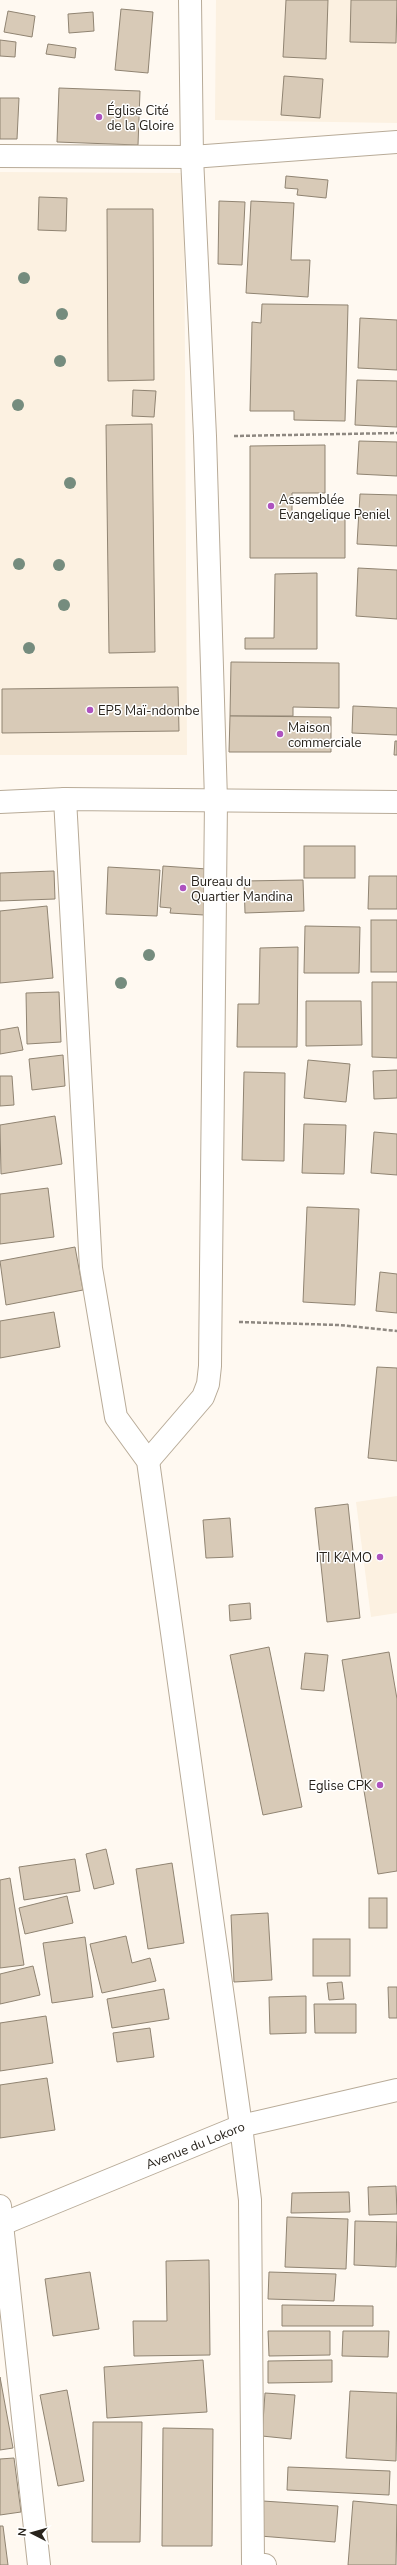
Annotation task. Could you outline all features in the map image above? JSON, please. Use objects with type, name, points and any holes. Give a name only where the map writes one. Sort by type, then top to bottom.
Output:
[{"type":"street","points":[[148,1461],[203,1397],[208,1384],[210,1366],[209,1322],[216,800],[205,436],[192,157],[190,0]]},
{"type":"street","points":[[0,156],[192,157],[397,142]]},
{"type":"street","points":[[65,799],[92,1268],[116,1417],[148,1461],[241,2126],[250,2200],[253,2563],[265,2565]]},
{"type":"street","points":[[0,802],[65,799],[397,802]]},
{"type":"street","name":"Avenue du Lokoro","points":[[1,2218],[241,2126],[397,2090]]},
{"type":"street","points":[[1,2218],[39,2565]]},
{"type":"path","points":[[205,436],[397,433]]},
{"type":"path","points":[[209,1322],[339,1325],[397,1331]]},
{"type":"shaded area","points":[[216,0],[397,0],[397,123],[215,120]]},
{"type":"shaded area","points":[[0,172],[184,173],[187,755],[0,755]]},
{"type":"shaded area","name":"ITI KAMO","points":[[397,1496],[397,1613],[371,1617],[356,1502]]},
{"type":"building","points":[[286,0],[328,0],[326,59],[283,57]]},
{"type":"building","points":[[351,0],[397,0],[396,43],[350,42]]},
{"type":"building","points":[[121,9],[153,12],[148,73],[115,70]]},
{"type":"building","points":[[8,11],[35,16],[32,37],[4,32]]},
{"type":"building","points":[[93,12],[94,31],[69,33],[68,14]]},
{"type":"building","points":[[0,40],[16,42],[15,57],[0,56]]},
{"type":"building","points":[[48,44],[76,48],[75,58],[46,54]]},
{"type":"building","points":[[284,76],[323,79],[320,118],[281,115]]},
{"type":"building","name":"Église Cité de la Gloire","points":[[59,88],[140,91],[138,145],[57,142]]},
{"type":"building","points":[[0,98],[19,98],[17,139],[0,139]]},
{"type":"building","points":[[286,176],[328,180],[326,198],[297,195],[298,189],[285,188]]},
{"type":"building","points":[[39,197],[67,198],[66,231],[38,230]]},
{"type":"building","points":[[219,201],[245,202],[242,265],[218,264]]},
{"type":"building","points":[[251,201],[294,203],[291,260],[310,260],[308,297],[246,293]]},
{"type":"building","points":[[107,209],[153,209],[154,380],[108,381]]},
{"type":"building","points":[[262,304],[348,305],[345,421],[294,420],[294,411],[250,411],[252,322],[261,323]]},
{"type":"building","points":[[360,318],[397,320],[397,370],[358,368]]},
{"type":"building","points":[[357,380],[397,381],[397,427],[355,425]]},
{"type":"building","points":[[133,390],[156,391],[154,417],[132,416]]},
{"type":"building","points":[[152,424],[155,652],[109,653],[106,425]]},
{"type":"building","points":[[359,441],[397,442],[397,476],[357,474]]},
{"type":"building","name":"Assemblée Evangelique Peniel","points":[[325,445],[325,493],[292,493],[292,519],[345,519],[345,558],[250,558],[250,446]]},
{"type":"building","points":[[360,494],[397,495],[397,546],[357,544]]},
{"type":"building","points":[[358,568],[397,570],[397,619],[356,616]]},
{"type":"building","points":[[317,573],[317,649],[245,649],[245,638],[274,638],[275,574]]},
{"type":"building","points":[[231,662],[339,663],[339,708],[293,707],[293,716],[230,716]]},
{"type":"building","name":"EP5 Maï-ndombe","points":[[178,687],[179,731],[2,733],[2,689]]},
{"type":"building","points":[[353,706],[397,708],[397,735],[352,733]]},
{"type":"building","name":"Maison commerciale","points":[[230,716],[331,717],[331,752],[229,752]]},
{"type":"building","points":[[395,741],[397,741],[397,755],[394,755]]},
{"type":"building","points":[[304,846],[355,846],[355,878],[304,878]]},
{"type":"building","name":"Bureau du Quartier Mandina","points":[[163,866],[207,869],[204,915],[170,913],[171,908],[160,907]]},
{"type":"building","points":[[108,867],[160,870],[157,916],[106,914]]},
{"type":"building","points":[[54,871],[55,899],[0,901],[0,873]]},
{"type":"building","points":[[369,876],[397,876],[397,909],[368,909]]},
{"type":"building","points":[[303,880],[304,911],[245,913],[244,881]]},
{"type":"building","points":[[47,906],[53,978],[0,983],[0,911]]},
{"type":"building","points":[[371,920],[397,920],[397,972],[371,972]]},
{"type":"building","points":[[305,926],[360,927],[359,973],[304,973]]},
{"type":"building","points":[[298,947],[297,1047],[237,1047],[238,1004],[259,1004],[260,948]]},
{"type":"building","points":[[372,982],[397,982],[397,1058],[372,1057]]},
{"type":"building","points":[[59,992],[61,1042],[27,1044],[26,993]]},
{"type":"building","points":[[306,1001],[361,1001],[362,1045],[306,1046]]},
{"type":"building","points":[[18,1027],[23,1050],[0,1054],[0,1030]]},
{"type":"building","points":[[63,1055],[65,1086],[32,1090],[29,1059]]},
{"type":"building","points":[[308,1060],[350,1064],[346,1102],[304,1098]]},
{"type":"building","points":[[397,1070],[397,1098],[374,1099],[373,1071]]},
{"type":"building","points":[[244,1072],[285,1073],[284,1161],[242,1160]]},
{"type":"building","points":[[0,1076],[12,1076],[14,1105],[0,1106]]},
{"type":"building","points":[[55,1116],[62,1164],[1,1174],[0,1125]]},
{"type":"building","points":[[304,1124],[346,1125],[344,1174],[302,1173]]},
{"type":"building","points":[[374,1132],[397,1134],[397,1175],[371,1173]]},
{"type":"building","points":[[48,1188],[54,1237],[0,1244],[0,1194]]},
{"type":"building","points":[[307,1207],[359,1209],[355,1305],[303,1302]]},
{"type":"building","points":[[75,1247],[83,1290],[6,1305],[0,1261]]},
{"type":"building","points":[[380,1272],[397,1274],[397,1313],[376,1311]]},
{"type":"building","points":[[54,1312],[60,1347],[0,1358],[0,1321]]},
{"type":"building","points":[[377,1367],[397,1368],[397,1461],[368,1458]]},
{"type":"building","points":[[348,1504],[360,1618],[327,1622],[315,1508]]},
{"type":"building","points":[[230,1518],[233,1557],[206,1558],[203,1520]]},
{"type":"building","points":[[250,1603],[251,1619],[230,1621],[229,1605]]},
{"type":"building","points":[[269,1647],[302,1807],[263,1815],[230,1655]]},
{"type":"building","name":"Eglise CPK","points":[[389,1652],[397,1699],[397,1871],[378,1874],[342,1660]]},
{"type":"building","points":[[305,1653],[328,1655],[324,1691],[301,1689]]},
{"type":"building","points":[[106,1849],[114,1884],[94,1889],[86,1854]]},
{"type":"building","points":[[75,1859],[80,1891],[24,1900],[19,1867]]},
{"type":"building","points":[[172,1863],[184,1943],[148,1949],[136,1869]]},
{"type":"building","points":[[10,1878],[24,1965],[0,1968],[0,1880]]},
{"type":"building","points":[[67,1896],[73,1923],[25,1934],[19,1908]]},
{"type":"building","points":[[369,1898],[387,1898],[387,1928],[369,1928]]},
{"type":"building","points":[[268,1913],[272,1980],[234,1982],[231,1915]]},
{"type":"building","points":[[126,1936],[132,1963],[150,1958],[156,1981],[102,1993],[90,1944]]},
{"type":"building","points":[[85,1937],[93,1997],[52,2003],[43,1943]]},
{"type":"building","points":[[313,1939],[350,1939],[350,1976],[313,1976]]},
{"type":"building","points":[[33,1966],[40,1995],[0,2004],[0,1974]]},
{"type":"building","points":[[342,1982],[344,1999],[329,2000],[327,1983]]},
{"type":"building","points":[[388,1987],[397,1987],[397,2018],[389,2018]]},
{"type":"building","points":[[164,1989],[169,2019],[112,2028],[107,1999]]},
{"type":"building","points":[[306,1996],[306,2033],[270,2034],[269,1997]]},
{"type":"building","points":[[314,2004],[356,2004],[356,2033],[315,2033]]},
{"type":"building","points":[[46,2016],[53,2063],[0,2071],[0,2023]]},
{"type":"building","points":[[150,2028],[154,2057],[117,2062],[113,2033]]},
{"type":"building","points":[[47,2078],[55,2130],[0,2138],[0,2085]]},
{"type":"building","points":[[396,2186],[397,2214],[369,2215],[368,2187]]},
{"type":"building","points":[[349,2192],[350,2212],[291,2213],[292,2193]]},
{"type":"building","points":[[287,2217],[348,2219],[346,2269],[285,2267]]},
{"type":"building","points":[[355,2221],[397,2222],[396,2267],[354,2265]]},
{"type":"building","points":[[209,2260],[210,2355],[134,2356],[133,2321],[167,2321],[166,2261]]},
{"type":"building","points":[[90,2272],[99,2329],[53,2336],[45,2279]]},
{"type":"building","points":[[269,2272],[336,2274],[334,2301],[268,2299]]},
{"type":"building","points":[[282,2305],[373,2306],[373,2326],[282,2326]]},
{"type":"building","points":[[268,2331],[330,2331],[330,2355],[269,2356]]},
{"type":"building","points":[[343,2331],[389,2331],[388,2357],[342,2356]]},
{"type":"building","points":[[203,2360],[207,2412],[107,2418],[104,2367]]},
{"type":"building","points":[[332,2360],[332,2382],[268,2383],[268,2361]]},
{"type":"building","points":[[0,2377],[13,2448],[0,2450]]},
{"type":"building","points":[[67,2390],[84,2481],[58,2486],[40,2395]]},
{"type":"building","points":[[350,2391],[397,2393],[396,2461],[346,2458]]},
{"type":"building","points":[[265,2393],[295,2395],[291,2439],[262,2436]]},
{"type":"building","points":[[93,2422],[142,2422],[140,2542],[92,2542]]},
{"type":"building","points":[[163,2428],[213,2429],[212,2546],[162,2546]]},
{"type":"building","points":[[14,2458],[21,2512],[0,2515],[0,2459]]},
{"type":"building","points":[[288,2467],[390,2471],[389,2495],[287,2490]]},
{"type":"building","points":[[263,2501],[338,2506],[335,2542],[260,2536]]},
{"type":"building","points":[[353,2501],[397,2505],[396,2565],[348,2565]]},
{"type":"building","points":[[0,2526],[3,2526],[8,2565],[0,2565]]},
{"type":"place","name":"Église Cité de la Gloire","points":[[99,117]]},
{"type":"place","name":"Assemblée Evangelique Peniel","points":[[271,506]]},
{"type":"place","name":"EP5 Maï-ndombe","points":[[90,710]]},
{"type":"place","name":"Maison commerciale","points":[[280,734]]},
{"type":"place","name":"Bureau du Quartier Mandina","points":[[183,888]]},
{"type":"place","name":"ITI KAMO","points":[[380,1557]]},
{"type":"place","name":"Eglise CPK","points":[[380,1785]]}]
